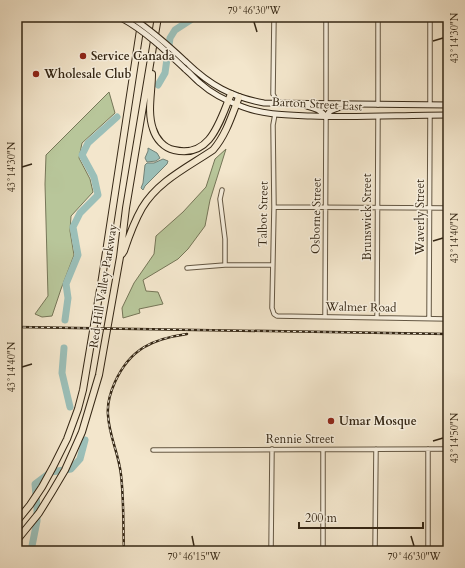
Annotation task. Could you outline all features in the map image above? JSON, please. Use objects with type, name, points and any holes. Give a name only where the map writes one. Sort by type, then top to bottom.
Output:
[{"type":"highway","name":"Red Hill Valley Parkway","points":[[17,540],[42,508],[65,470],[82,432],[99,375],[120,257],[126,208],[158,17]]},
{"type":"highway","name":"Red Hill Valley Parkway","points":[[17,521],[42,487],[53,467],[67,439],[83,390],[102,278],[141,18]]},
{"type":"highway","points":[[151,63],[152,75],[150,106],[153,130],[157,138],[170,149],[185,152],[192,151],[205,144],[214,134],[231,94]]},
{"type":"highway","points":[[120,257],[124,251],[142,207],[156,190],[165,182],[213,150],[222,136],[239,97]]},
{"type":"main road","name":"Barton Street East","points":[[131,17],[158,36],[199,74],[214,85],[231,94],[250,101],[281,104],[448,105]]},
{"type":"main road","name":"Barton Street East","points":[[120,18],[149,36],[202,84],[236,104],[258,111],[275,114],[326,117],[448,115]]},
{"type":"main road","points":[[298,103],[318,109],[323,112],[326,117],[330,111],[335,108],[348,105]]},
{"type":"street","points":[[274,17],[273,94],[281,104]]},
{"type":"street","points":[[326,17],[326,104]]},
{"type":"street","points":[[378,17],[378,104]]},
{"type":"street","points":[[430,17],[430,105]]},
{"type":"street","name":"Talbot Street","points":[[274,314],[272,308],[272,265],[274,207],[273,125],[275,114]]},
{"type":"street","name":"Waverly Street","points":[[429,318],[430,115]]},
{"type":"street","name":"Osborne Street","points":[[325,316],[326,117]]},
{"type":"street","name":"Brunswick Street","points":[[377,317],[378,117]]},
{"type":"street","points":[[222,190],[220,199],[225,239],[224,265]]},
{"type":"street","points":[[274,207],[448,208]]},
{"type":"street","points":[[187,268],[224,265],[272,265]]},
{"type":"street","name":"Walmer Road","points":[[274,314],[277,316],[448,318]]},
{"type":"street","points":[[271,551],[272,449]]},
{"type":"street","points":[[375,551],[376,449]]},
{"type":"street","points":[[428,449],[428,551]]},
{"type":"street","name":"Rennie Street","points":[[153,450],[448,449]]},
{"type":"street","points":[[323,450],[323,551]]},
{"type":"green space","points":[[109,92],[115,113],[82,143],[79,158],[90,179],[93,192],[71,216],[70,231],[74,255],[52,316],[42,317],[35,314],[48,296],[45,184],[46,155]]},
{"type":"green space","points":[[226,149],[210,200],[205,226],[188,249],[178,259],[143,280],[146,291],[158,292],[163,304],[139,309],[140,313],[123,318],[122,308],[134,283],[154,254],[156,236],[183,212],[206,187],[215,159]]},
{"type":"water","points":[[148,148],[157,153],[160,158],[156,161],[147,162],[145,158]]},
{"type":"water","points":[[163,159],[168,161],[167,164],[145,186],[143,190],[141,188],[145,165],[147,163],[154,163]]},
{"type":"waterway","points":[[158,85],[165,73],[170,38],[175,30],[195,17]]},
{"type":"waterway","points":[[65,320],[68,298],[66,284],[78,255],[73,227],[80,213],[98,195],[94,177],[82,155],[88,143],[117,117]]},
{"type":"waterway","points":[[64,348],[62,373],[70,407]]},
{"type":"waterway","points":[[31,551],[37,521],[35,484],[51,472],[71,469],[80,459],[85,440]]},
{"type":"railway","points":[[17,327],[448,334]]},
{"type":"railway","points":[[124,551],[121,475],[110,430],[108,415],[110,394],[121,371],[135,354],[163,339],[187,334]]},
{"type":"place","name":"Service Canada","points":[[83,56]]},
{"type":"place","name":"Wholesale Club","points":[[36,74]]},
{"type":"place","name":"Umar Mosque","points":[[331,421]]}]
